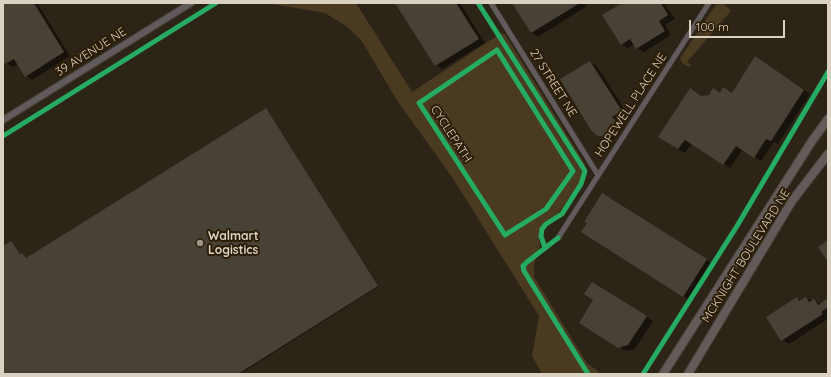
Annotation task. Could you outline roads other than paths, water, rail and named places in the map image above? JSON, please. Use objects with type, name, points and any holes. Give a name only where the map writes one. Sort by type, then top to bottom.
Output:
[{"type":"main road","name":"MCKNIGHT BOULEVARD NE","points":[[663,374],[828,119]]},
{"type":"main road","name":"MCKNIGHT BOULEVARD NE","points":[[688,374],[792,201],[828,154]]},
{"type":"street","name":"39 AVENUE NE","points":[[3,120],[191,3]]},
{"type":"street","name":"27 STREET NE","points":[[492,3],[598,175]]},
{"type":"street","name":"HOPEWELL PLACE NE","points":[[558,238],[709,3]]},
{"type":"place","name":"Walmart Logistics","points":[[200,243]]}]
